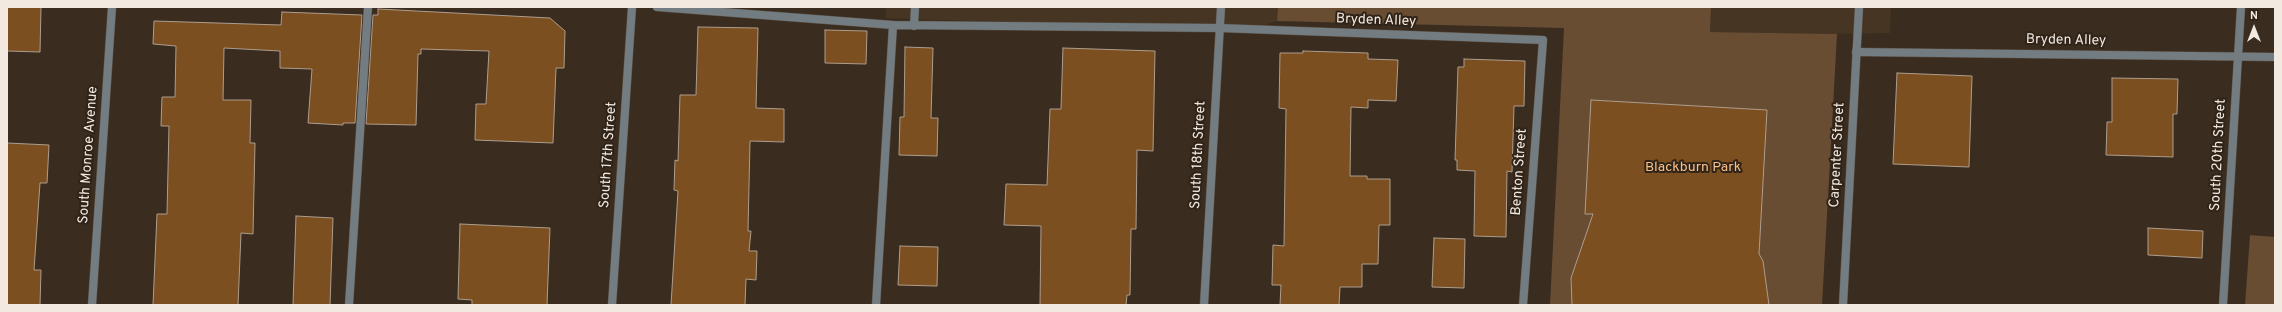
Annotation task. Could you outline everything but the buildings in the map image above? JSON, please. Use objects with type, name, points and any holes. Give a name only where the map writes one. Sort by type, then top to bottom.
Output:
[{"type":"street","name":"South Monroe Avenue","points":[[92,305],[112,7]]},
{"type":"street","points":[[349,305],[368,7]]},
{"type":"street","name":"South 17th Street","points":[[612,305],[632,7]]},
{"type":"street","name":"Bryden Alley","points":[[658,7],[914,26],[1220,28],[1543,40]]},
{"type":"street","points":[[914,26],[916,7]]},
{"type":"street","name":"South 18th Street","points":[[1204,305],[1221,7]]},
{"type":"street","name":"Carpenter Street","points":[[1843,305],[1859,7]]},
{"type":"street","name":"South 20th Street","points":[[2223,305],[2242,7]]},
{"type":"street","points":[[876,305],[893,25]]},
{"type":"street","name":"Benton Street","points":[[1523,305],[1543,40]]},
{"type":"street","name":"Bryden Alley","points":[[1856,52],[2275,57]]},
{"type":"shaded area","points":[[886,7],[1278,7],[1277,21],[1246,31],[886,18]]},
{"type":"shaded area","points":[[1711,7],[1891,7],[1890,33],[1837,34],[1710,32]]},
{"type":"green space","name":"Blackburn Park","points":[[1278,7],[1711,7],[1710,32],[1837,34],[1822,305],[1550,305],[1564,28],[1277,21]]},
{"type":"green space","points":[[2250,235],[2275,237],[2275,305],[2245,305]]}]
